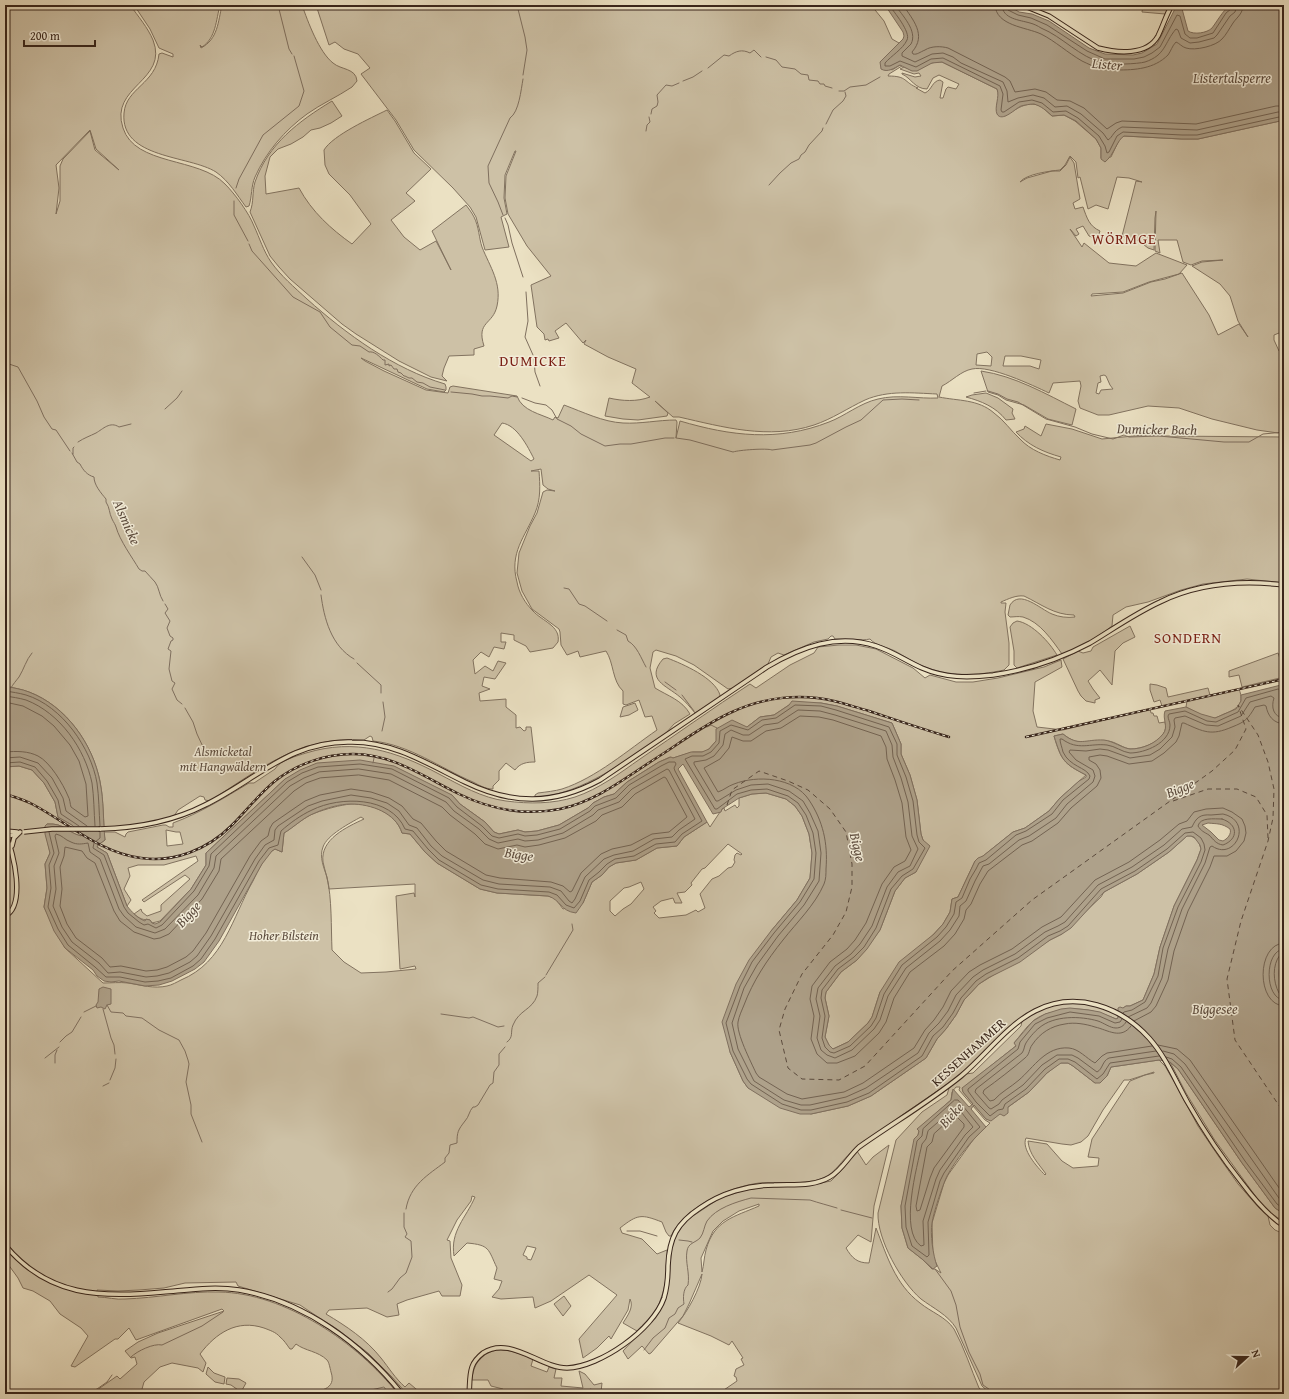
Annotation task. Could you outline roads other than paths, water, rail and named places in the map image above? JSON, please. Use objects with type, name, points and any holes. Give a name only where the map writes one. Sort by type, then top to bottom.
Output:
[{"type":"main road","points":[[1022,5],[1049,16],[1098,48],[1134,51],[1146,48],[1153,44],[1172,5]]},
{"type":"main road","points":[[5,916],[9,914],[13,908],[16,890],[16,875],[12,851],[6,837],[22,832],[52,829],[115,829],[146,825],[186,814],[216,800],[257,773],[287,756],[310,747],[343,742],[377,744],[399,750],[464,782],[494,794],[524,800],[550,798],[571,793],[600,780],[785,657],[809,646],[824,642],[849,641],[868,643],[936,673],[962,677],[982,676],[1011,672],[1034,666],[1060,656],[1085,645],[1156,604],[1186,592],[1227,584],[1258,583],[1284,585]]},
{"type":"main road","points":[[5,830],[22,832]]},
{"type":"main road","points":[[12,851],[13,840],[22,832]]},
{"type":"main road","points":[[5,844],[12,851]]},
{"type":"main road","name":"KESSENHAMMER","points":[[469,1394],[470,1374],[473,1364],[482,1354],[493,1349],[504,1348],[550,1365],[567,1368],[575,1367],[606,1356],[624,1346],[650,1320],[662,1303],[667,1284],[668,1256],[672,1240],[680,1224],[694,1212],[708,1202],[745,1188],[768,1185],[810,1184],[830,1177],[839,1170],[859,1146],[950,1085],[1012,1026],[1035,1011],[1061,1002],[1078,1002],[1102,1006],[1117,1012],[1137,1026],[1150,1039],[1174,1076],[1204,1130],[1232,1171],[1262,1208],[1284,1226]]},
{"type":"main road","points":[[5,1245],[19,1260],[44,1278],[74,1290],[89,1294],[129,1295],[195,1289],[223,1289],[252,1293],[282,1302],[316,1319],[347,1340],[368,1357],[402,1394]]},
{"type":"water","name":"Listertalsperre","points":[[885,5],[1008,5],[1019,12],[1032,14],[1049,21],[1089,48],[1105,54],[1133,55],[1142,53],[1157,44],[1177,5],[1181,5],[1188,31],[1200,33],[1212,28],[1222,13],[1230,5],[1284,5],[1284,121],[1198,139],[1124,136],[1119,141],[1111,156],[1105,162],[1101,159],[1101,148],[1096,139],[1076,121],[1064,115],[1052,116],[1044,109],[1034,104],[1021,106],[1005,116],[999,116],[996,111],[998,95],[997,89],[942,62],[932,63],[917,71],[912,71],[900,65],[889,70],[881,69],[880,62],[903,39],[904,36],[903,32]]},
{"type":"water","name":"Biggesee","points":[[1281,685],[1284,692],[1281,705],[1284,713],[1284,955],[1280,965],[1279,975],[1280,985],[1284,995],[1284,1214],[1275,1208],[1242,1163],[1178,1069],[1170,1062],[1159,1060],[1111,1067],[1107,1076],[1100,1083],[1095,1083],[1068,1063],[1061,1063],[1047,1073],[1029,1092],[1008,1107],[1008,1113],[1004,1116],[1000,1114],[991,1121],[986,1119],[974,1105],[971,1109],[986,1127],[960,1156],[943,1185],[932,1223],[932,1244],[937,1266],[933,1269],[908,1248],[902,1228],[901,1206],[914,1139],[918,1135],[919,1131],[917,1129],[951,1100],[953,1089],[969,1107],[973,1104],[963,1092],[962,1088],[1016,1046],[1014,1043],[1033,1021],[1045,1014],[1070,1008],[1100,1012],[1116,1019],[1118,1018],[1118,1008],[1130,1006],[1143,1000],[1154,974],[1160,947],[1174,906],[1201,849],[1194,837],[1187,836],[1169,852],[1137,874],[1104,892],[1071,928],[1050,940],[1020,962],[979,984],[964,1000],[956,1015],[937,1039],[926,1058],[871,1096],[848,1106],[811,1114],[800,1114],[780,1108],[748,1088],[743,1081],[730,1052],[722,1022],[736,984],[749,960],[797,900],[810,878],[812,853],[809,834],[802,816],[795,806],[786,799],[766,793],[752,794],[739,798],[722,809],[721,812],[713,814],[683,764],[678,769],[707,822],[684,837],[677,846],[657,848],[636,860],[616,863],[609,867],[602,875],[592,882],[583,903],[576,913],[567,910],[556,900],[548,896],[497,893],[480,889],[437,863],[425,852],[410,834],[402,833],[394,820],[382,811],[359,804],[347,804],[328,808],[307,817],[284,833],[282,852],[275,849],[262,864],[219,941],[204,962],[195,969],[172,981],[159,985],[145,986],[119,981],[104,981],[97,976],[93,970],[65,948],[54,931],[44,907],[47,888],[45,864],[50,853],[45,834],[45,826],[47,824],[58,825],[81,836],[81,834],[72,825],[58,817],[55,802],[44,783],[32,770],[19,766],[5,767],[5,686],[20,689],[42,698],[55,707],[76,728],[91,754],[100,782],[105,840],[97,847],[107,853],[127,906],[140,918],[145,921],[146,919],[150,920],[155,924],[160,922],[191,889],[206,865],[206,853],[285,779],[300,770],[317,763],[360,760],[394,766],[452,795],[460,804],[485,822],[494,832],[499,834],[518,830],[525,832],[537,831],[559,825],[588,808],[593,803],[614,794],[627,782],[659,762],[671,757],[673,758],[691,752],[702,752],[709,749],[716,741],[716,729],[732,720],[747,727],[760,717],[774,715],[789,705],[792,701],[821,703],[837,706],[892,723],[901,744],[901,754],[910,775],[917,800],[921,834],[923,840],[930,846],[916,872],[905,878],[895,891],[880,930],[867,949],[857,960],[841,972],[826,992],[825,998],[829,1016],[825,1037],[833,1049],[848,1042],[868,1023],[872,1017],[880,992],[899,962],[934,934],[943,924],[950,912],[952,899],[958,897],[975,861],[1013,832],[1025,828],[1049,811],[1060,798],[1079,781],[1086,777],[1086,775],[1072,767],[1064,760],[1054,736],[1063,734],[1073,740],[1082,742],[1104,740],[1130,749],[1139,748],[1152,743],[1163,734],[1165,731],[1165,711],[1186,707],[1201,714],[1215,718],[1236,709],[1241,701],[1241,695]],"holes":[[[1208,823],[1227,827],[1230,829],[1229,836],[1223,841],[1219,840],[1202,825]]]},
{"type":"water","points":[[103,987],[111,989],[111,1004],[107,1005],[105,1009],[101,1007],[97,1008],[96,1005],[98,1002],[99,989]]},
{"type":"waterway","name":"Dumicker Bach","points":[[278,5],[289,49],[292,54]]},
{"type":"waterway","points":[[517,5],[527,50],[523,75]]},
{"type":"waterway","points":[[708,68],[724,55],[729,56],[739,51],[750,53],[754,50],[761,57]]},
{"type":"waterway","name":"Dumicker Bach","points":[[236,188],[239,179],[263,135],[299,106],[304,91],[294,56]]},
{"type":"waterway","points":[[766,57],[776,60],[782,67],[795,69],[801,74],[808,75],[809,80],[818,81],[820,84],[824,84],[825,86],[832,88]]},
{"type":"waterway","points":[[683,81],[702,71]]},
{"type":"waterway","points":[[839,91],[844,91],[850,87],[866,85],[880,77]]},
{"type":"waterway","points":[[503,215],[489,183],[488,166],[510,118],[516,111],[523,79]]},
{"type":"waterway","points":[[651,114],[652,109],[657,106],[657,95],[666,85],[672,86],[679,83]]},
{"type":"waterway","points":[[826,124],[833,110],[843,101],[846,96],[845,92]]},
{"type":"waterway","points":[[646,131],[647,125],[650,122],[649,117]]},
{"type":"waterway","points":[[769,185],[791,163],[799,159],[823,128]]},
{"type":"waterway","name":"Dumicker Bach","points":[[234,201],[234,215],[248,241]]},
{"type":"waterway","points":[[505,218],[523,277]]},
{"type":"waterway","name":"Dumicker Bach","points":[[249,244],[252,251],[293,297],[320,312],[330,327],[352,345],[360,346],[369,352],[375,353],[385,360],[385,365],[391,365],[404,376],[412,378],[417,382],[423,383],[430,387],[445,390]]},
{"type":"waterway","points":[[526,292],[528,321],[525,337],[533,355]]},
{"type":"waterway","name":"Alsmicke","points":[[5,350],[6,358],[9,364],[18,367],[44,417],[52,429],[56,430],[70,451]]},
{"type":"waterway","points":[[534,359],[535,372],[540,386]]},
{"type":"waterway","points":[[165,409],[182,391]]},
{"type":"waterway","name":"Dumicker Bach","points":[[974,393],[986,391]]},
{"type":"waterway","name":"Dumicker Bach","points":[[988,391],[1018,402],[1046,419],[1075,427],[1092,434],[1113,439],[1124,435],[1129,437],[1159,436],[1224,442],[1249,442],[1263,434],[1284,432]]},
{"type":"waterway","name":"Dumicker Bach","points":[[451,392],[508,398],[512,396],[517,397]]},
{"type":"waterway","name":"Dumicker Bach","points":[[522,398],[546,405],[552,410],[557,419],[571,426],[581,434],[605,446],[674,438]]},
{"type":"waterway","name":"Dumicker Bach","points":[[676,438],[690,440],[733,452],[765,449],[772,450],[810,445],[861,420],[883,400],[919,400]]},
{"type":"waterway","points":[[78,442],[110,425],[116,425],[119,427],[131,424]]},
{"type":"waterway","name":"Alsmicke","points":[[73,454],[74,447]]},
{"type":"waterway","name":"Alsmicke","points":[[72,453],[82,468],[89,475],[94,477],[96,486],[106,499],[111,517],[123,543],[139,569],[145,571],[155,582],[163,601]]},
{"type":"waterway","points":[[302,557],[315,575],[321,590]]},
{"type":"waterway","points":[[564,588],[569,589],[579,604],[585,606],[607,621]]},
{"type":"waterway","points":[[321,595],[324,613],[334,639],[340,647],[354,659]]},
{"type":"waterway","name":"Alsmicke","points":[[165,604],[168,609],[165,613],[170,621],[167,628],[170,636],[173,638],[168,649],[171,651],[169,669],[172,681],[175,683],[172,689],[177,700],[182,704]]},
{"type":"waterway","points":[[617,630],[626,635],[628,641],[636,649],[646,667]]},
{"type":"waterway","points":[[11,688],[19,677],[32,653]]},
{"type":"waterway","points":[[357,663],[381,685],[381,693]]},
{"type":"waterway","points":[[665,682],[676,690]]},
{"type":"waterway","points":[[682,695],[694,711]]},
{"type":"waterway","points":[[382,731],[385,717],[383,702]]},
{"type":"waterway","name":"Alsmicke","points":[[185,708],[193,722],[205,753]]},
{"type":"waterway","points":[[707,727],[711,725],[717,728]]},
{"type":"waterway","points":[[373,763],[374,758]]},
{"type":"waterway","points":[[546,975],[573,930],[572,924]]},
{"type":"waterway","points":[[507,1042],[511,1036],[512,1028],[516,1020],[535,1001],[538,983],[545,977]]},
{"type":"waterway","points":[[107,1005],[111,1012],[123,1013],[126,1016],[142,1018],[159,1030],[179,1040],[185,1051],[189,1064],[186,1082],[191,1105],[191,1114],[202,1142]]},
{"type":"waterway","points":[[84,1012],[96,1006]]},
{"type":"waterway","points":[[103,1009],[114,1045],[115,1054]]},
{"type":"waterway","points":[[441,1014],[469,1018],[473,1017],[498,1027],[504,1026]]},
{"type":"waterway","points":[[60,1042],[72,1032],[81,1017]]},
{"type":"waterway","points":[[45,1058],[59,1047]]},
{"type":"waterway","points":[[406,1209],[411,1193],[426,1176],[445,1162],[445,1158],[449,1153],[450,1145],[457,1143],[459,1129],[473,1107],[478,1105],[490,1085],[493,1083],[494,1072],[499,1065],[499,1054],[505,1047]]},
{"type":"waterway","points":[[55,1063],[55,1055],[57,1050]]},
{"type":"waterway","points":[[110,1080],[115,1068],[116,1059]]},
{"type":"waterway","points":[[103,1086],[109,1083]]},
{"type":"waterway","points":[[644,1350],[653,1338],[665,1328],[669,1318],[684,1304],[685,1289],[688,1285],[688,1248],[700,1238],[707,1221],[716,1212],[751,1198],[810,1200],[837,1208]]},
{"type":"waterway","points":[[841,1210],[872,1218]]},
{"type":"waterway","points":[[388,1292],[406,1273],[412,1257],[411,1241],[405,1237],[407,1234],[404,1227],[404,1213]]},
{"type":"waterway","points":[[627,1231],[640,1231],[657,1236]]},
{"type":"waterway","points":[[679,1240],[692,1242]]},
{"type":"waterway","name":"Bieke","points":[[935,1269],[951,1291],[956,1305],[960,1327],[969,1352],[980,1374],[983,1385],[996,1394]]},
{"type":"waterway","points":[[131,1357],[137,1352],[146,1348],[155,1345],[162,1345],[202,1326],[223,1312]]},
{"type":"waterway","points":[[84,1394],[97,1389],[107,1382],[112,1375]]},
{"type":"railway","points":[[1026,737],[1284,679]]},
{"type":"railway","points":[[5,794],[34,805],[86,837],[112,850],[126,855],[153,859],[178,856],[201,848],[222,834],[269,786],[284,775],[312,761],[343,754],[368,755],[382,758],[395,762],[459,794],[483,804],[508,810],[534,812],[560,809],[600,794],[714,721],[744,707],[770,700],[809,697],[834,701],[949,737]]},
{"type":"district","name":"WÖRMGE","points":[[1124,239]]},
{"type":"district","name":"DUMICKE","points":[[533,361]]},
{"type":"district","name":"SONDERN","points":[[1188,638]]},
{"type":"water label","name":"Lister","points":[[1107,64]]},
{"type":"water label","name":"Bigge","points":[[1180,788]]},
{"type":"water label","name":"Bigge","points":[[858,847]]},
{"type":"water label","name":"Bigge","points":[[519,854]]},
{"type":"water label","name":"Bigge","points":[[188,914]]},
{"type":"park label","name":"Alsmicketal mit Hangwäldern","points":[[223,758]]},
{"type":"park label","name":"Hoher Bilstein","points":[[284,935]]}]
